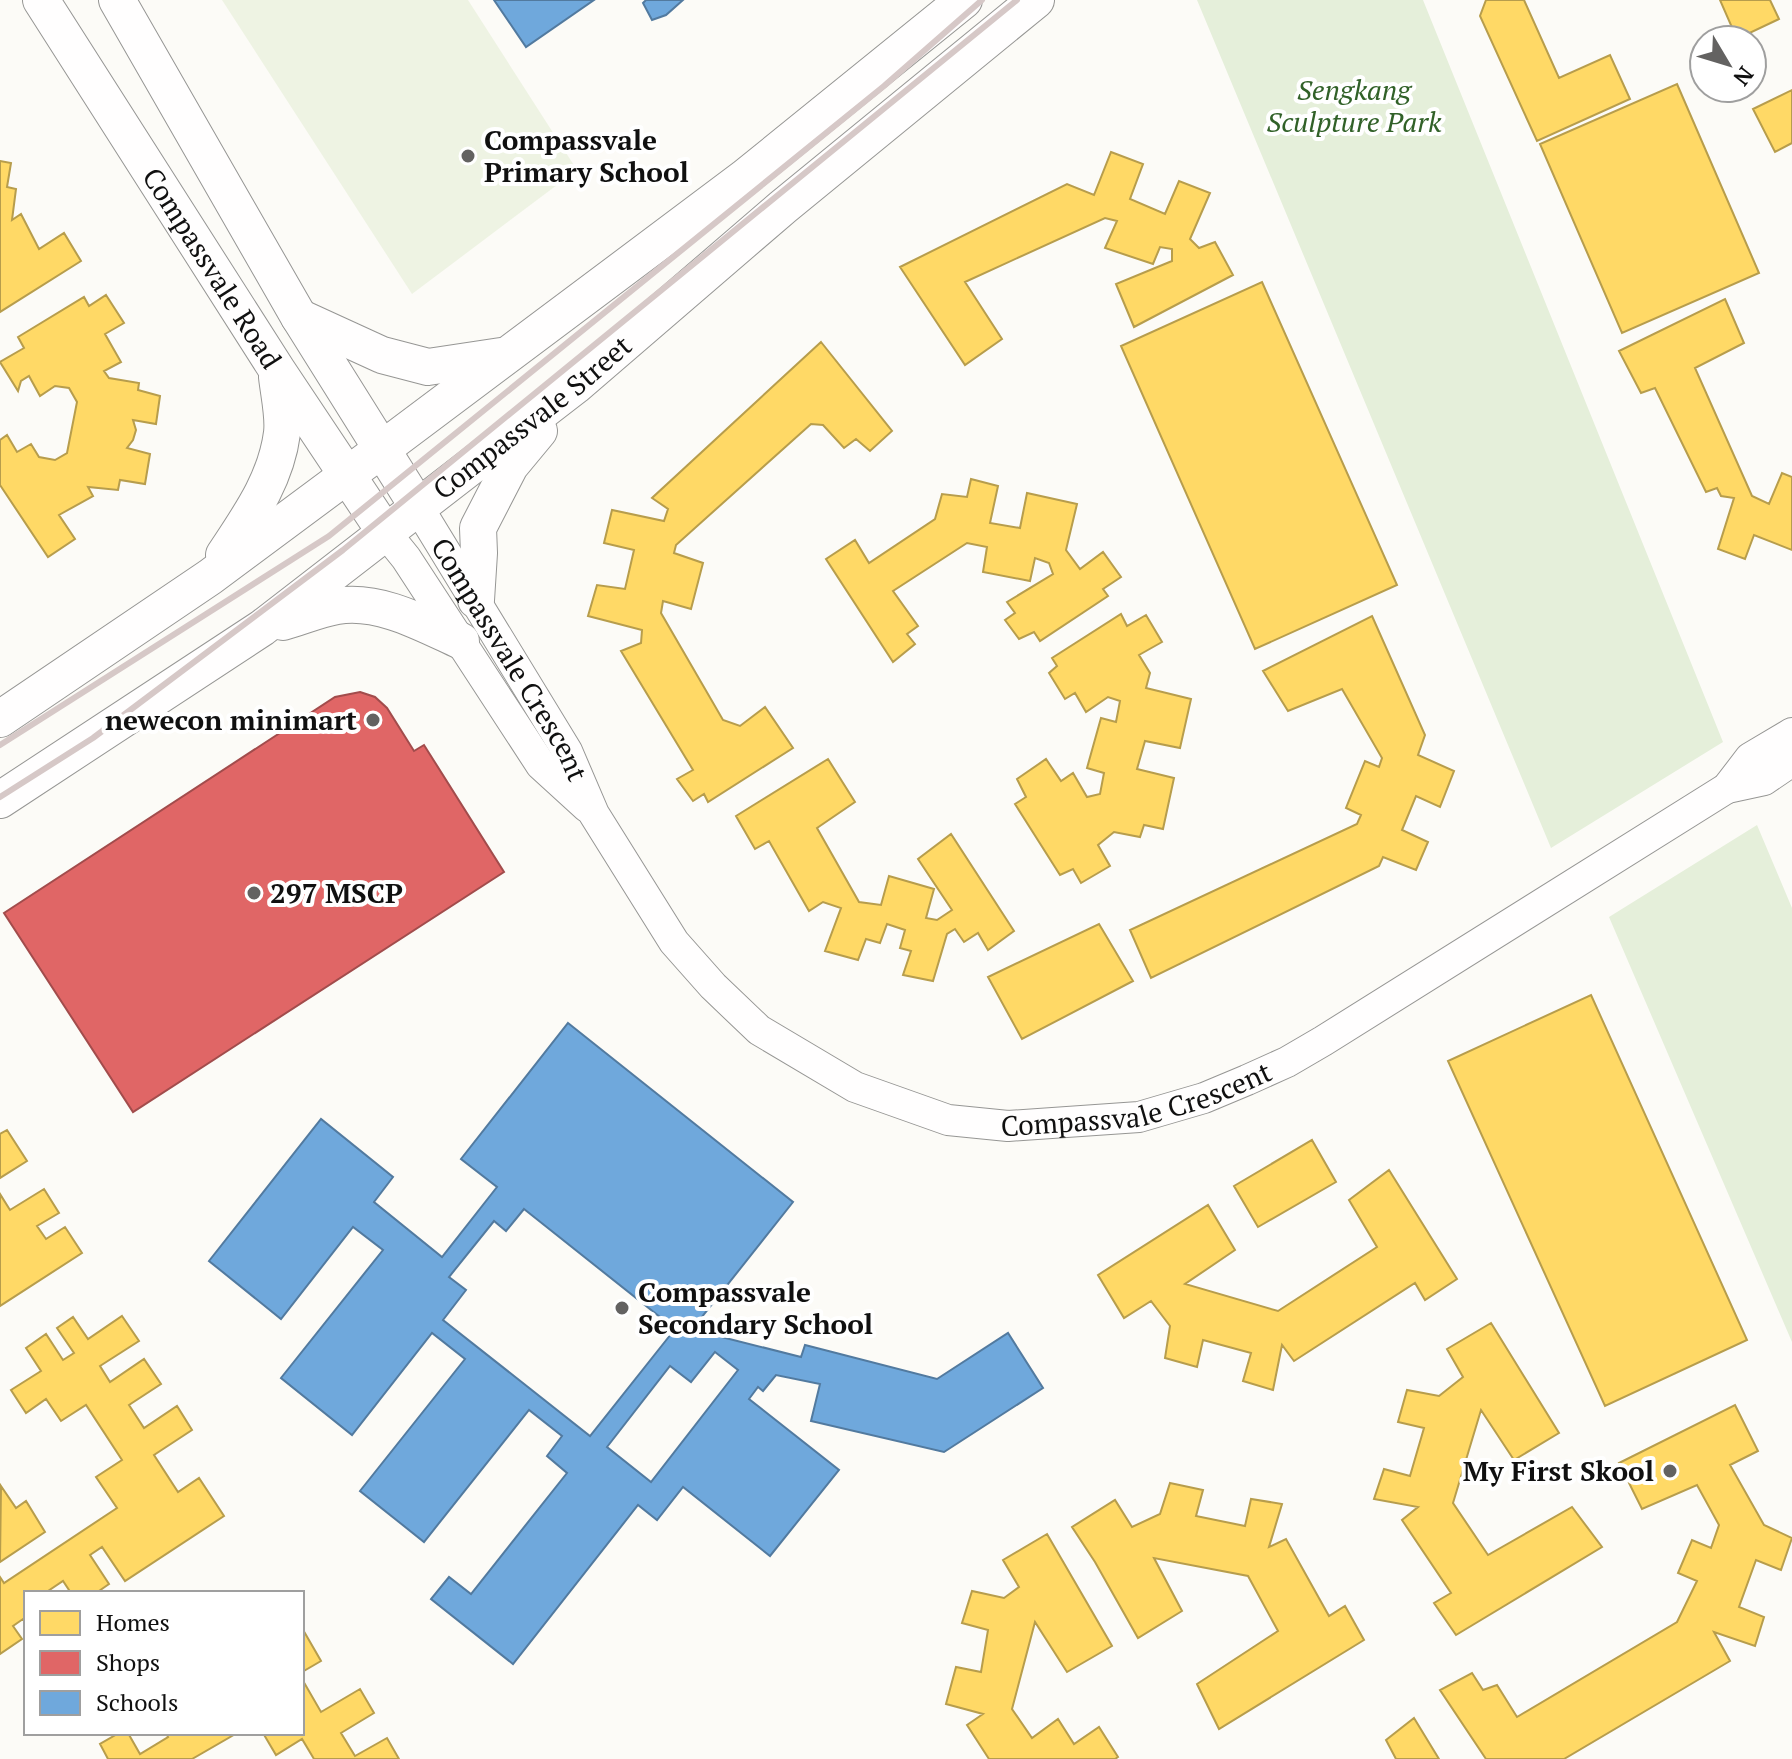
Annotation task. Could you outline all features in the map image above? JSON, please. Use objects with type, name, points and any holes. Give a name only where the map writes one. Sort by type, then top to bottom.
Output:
[{"type":"street","name":"Compassvale Road","points":[[41,0],[277,370],[385,532]]},
{"type":"street","name":"Compassvale Road","points":[[117,0],[299,317],[418,507]]},
{"type":"street","points":[[0,719],[210,577],[381,450],[744,178],[964,0]]},
{"type":"street","name":"Compassvale Street","points":[[0,800],[262,628],[575,386],[783,207],[1036,0]]},
{"type":"street","points":[[299,317],[382,355],[428,367],[507,356]]},
{"type":"street","points":[[210,577],[260,500],[275,464],[283,430],[277,370]]},
{"type":"street","points":[[476,600],[478,528],[510,466],[575,386]]},
{"type":"street","name":"Compassvale Crescent","points":[[418,507],[567,751],[594,814],[674,942],[713,986],[759,1030],[855,1087],[948,1120],[1008,1126],[1139,1117],[1204,1098],[1287,1062],[1727,788],[1764,780],[1792,761]]},
{"type":"street","name":"Compassvale Crescent","points":[[385,532],[461,641],[541,765],[594,814]]},
{"type":"street","points":[[262,628],[339,606],[399,613],[461,641]]},
{"type":"street","name":"Compassvale Crescent","points":[[1727,788],[1750,758],[1792,733]]},
{"type":"green space","points":[[222,0],[468,0],[577,170],[412,294]]},
{"type":"green space","name":"Sengkang Sculpture Park","points":[[1197,0],[1423,0],[1723,742],[1551,848]]},
{"type":"green space","points":[[1757,825],[1792,908],[1792,1342],[1609,917]]},
{"type":"building: Homes","points":[[1486,0],[1524,0],[1559,78],[1610,55],[1630,99],[1537,141],[1480,16]]},
{"type":"building: Homes","points":[[1720,0],[1770,0],[1779,19],[1768,24],[1730,24]]},
{"type":"building: Homes","points":[[1677,84],[1759,273],[1622,333],[1540,144]]},
{"type":"building: Homes","points":[[1792,90],[1792,143],[1775,152],[1753,109]]},
{"type":"building: Homes","points":[[1111,152],[1143,164],[1130,199],[1165,214],[1179,181],[1210,193],[1190,239],[1199,248],[1215,242],[1233,275],[1134,327],[1116,284],[1172,261],[1172,249],[1160,247],[1153,264],[1105,248],[1117,221],[1105,218],[965,282],[1002,339],[965,365],[900,267],[1067,184],[1094,195]]},
{"type":"building: Homes","points":[[0,161],[11,163],[7,187],[16,189],[12,220],[21,214],[39,249],[64,233],[81,261],[0,312]]},
{"type":"building: Homes","points":[[1262,282],[1397,585],[1255,649],[1121,346]]},
{"type":"building: Homes","points":[[106,295],[124,323],[105,334],[121,362],[104,371],[109,378],[139,383],[138,390],[160,396],[156,424],[133,420],[136,430],[127,448],[150,454],[145,484],[120,480],[118,490],[88,487],[93,496],[59,515],[75,539],[48,557],[0,485],[0,440],[7,435],[17,452],[31,444],[39,457],[55,460],[67,453],[77,402],[69,388],[55,386],[40,396],[29,376],[21,381],[18,391],[0,362],[24,348],[18,337],[84,297],[89,306]]},
{"type":"building: Homes","points":[[1725,299],[1744,343],[1695,368],[1752,496],[1769,504],[1782,473],[1792,477],[1792,550],[1754,535],[1745,559],[1718,549],[1734,498],[1721,496],[1717,488],[1706,492],[1655,388],[1641,393],[1619,351]]},
{"type":"building: Homes","points":[[821,342],[892,431],[870,451],[856,439],[844,448],[823,425],[811,424],[676,545],[674,553],[703,563],[691,609],[663,601],[661,613],[723,720],[740,726],[765,707],[793,748],[708,802],[704,794],[693,801],[677,779],[693,770],[621,651],[641,643],[642,630],[588,616],[597,585],[625,589],[634,550],[604,543],[612,510],[664,521],[668,509],[652,498]]},
{"type":"building: Homes","points":[[971,479],[998,486],[990,523],[1020,528],[1027,493],[1077,504],[1066,550],[1080,569],[1103,552],[1121,577],[1103,589],[1108,596],[1040,641],[1034,632],[1019,639],[1005,620],[1015,613],[1007,602],[1053,574],[1049,563],[1035,558],[1030,581],[983,572],[987,547],[967,543],[893,591],[918,626],[907,634],[915,644],[893,662],[826,559],[855,540],[869,563],[935,519],[942,494],[967,497]]},
{"type":"building: Homes","points":[[1121,614],[1127,626],[1146,615],[1162,642],[1139,655],[1150,673],[1146,688],[1191,699],[1180,748],[1145,741],[1137,769],[1174,778],[1163,829],[1144,825],[1140,837],[1114,832],[1098,845],[1110,866],[1081,883],[1073,869],[1060,875],[1015,804],[1026,797],[1017,779],[1046,759],[1061,781],[1073,773],[1087,797],[1100,794],[1104,773],[1087,768],[1101,718],[1116,722],[1120,701],[1108,697],[1086,712],[1075,693],[1065,699],[1049,673],[1057,666],[1052,658]]},
{"type":"building: Homes","points":[[1372,616],[1425,735],[1418,755],[1454,771],[1440,807],[1416,796],[1402,830],[1428,842],[1416,870],[1383,857],[1379,866],[1151,978],[1130,930],[1357,824],[1361,815],[1346,808],[1365,761],[1379,767],[1382,758],[1342,689],[1288,711],[1263,671]]},
{"type":"building: Homes","points":[[828,759],[855,802],[817,828],[859,902],[881,905],[889,876],[934,889],[926,918],[937,920],[952,910],[918,859],[951,834],[1014,931],[988,950],[978,933],[964,942],[955,929],[947,934],[933,981],[903,975],[911,951],[900,948],[905,930],[887,924],[880,943],[866,939],[858,960],[825,951],[841,908],[823,902],[809,911],[769,841],[755,849],[736,816]]},
{"type":"building: Homes","points":[[1099,924],[1133,981],[1022,1039],[988,977]]},
{"type":"building: Homes","points":[[1591,995],[1747,1340],[1605,1406],[1448,1061]]},
{"type":"building: Homes","points":[[7,1130],[27,1161],[0,1178],[0,1134]]},
{"type":"building: Homes","points":[[1312,1140],[1336,1182],[1258,1227],[1234,1186]]},
{"type":"building: Homes","points":[[1389,1170],[1457,1279],[1425,1300],[1415,1283],[1294,1361],[1282,1345],[1273,1390],[1243,1381],[1251,1353],[1203,1340],[1197,1367],[1165,1358],[1170,1326],[1151,1301],[1124,1318],[1098,1275],[1208,1205],[1235,1250],[1185,1284],[1278,1311],[1377,1247],[1349,1200]]},
{"type":"building: Homes","points":[[44,1189],[59,1213],[37,1226],[46,1239],[65,1227],[82,1253],[0,1306],[0,1194],[10,1210]]},
{"type":"building: Homes","points":[[122,1316],[139,1341],[100,1366],[110,1382],[144,1359],[161,1384],[129,1405],[144,1428],[177,1406],[192,1430],[154,1455],[178,1492],[199,1478],[224,1516],[125,1581],[102,1547],[90,1555],[109,1584],[99,1591],[70,1591],[63,1581],[48,1591],[24,1591],[24,1620],[13,1626],[22,1639],[0,1654],[0,1577],[4,1583],[117,1508],[96,1477],[122,1460],[86,1405],[61,1421],[46,1399],[26,1413],[11,1390],[41,1371],[26,1348],[46,1334],[63,1360],[74,1353],[57,1328],[73,1317],[88,1339]]},
{"type":"building: Homes","points":[[1491,1323],[1559,1433],[1514,1460],[1481,1410],[1453,1503],[1488,1555],[1572,1507],[1602,1547],[1456,1635],[1434,1603],[1451,1593],[1402,1520],[1418,1507],[1374,1499],[1384,1469],[1410,1476],[1424,1428],[1398,1422],[1407,1390],[1439,1396],[1463,1377],[1447,1349]]},
{"type":"building: Homes","points":[[1735,1405],[1758,1451],[1730,1465],[1764,1525],[1792,1538],[1781,1570],[1756,1560],[1739,1607],[1764,1617],[1755,1646],[1714,1632],[1730,1661],[1564,1759],[1486,1759],[1440,1690],[1472,1673],[1483,1690],[1497,1685],[1517,1717],[1677,1622],[1697,1581],[1678,1573],[1692,1540],[1711,1548],[1719,1525],[1697,1485],[1642,1509],[1619,1463]]},
{"type":"building: Homes","points":[[1170,1483],[1203,1490],[1196,1516],[1245,1526],[1251,1499],[1282,1504],[1269,1547],[1286,1539],[1329,1616],[1345,1606],[1364,1640],[1219,1729],[1197,1684],[1278,1631],[1248,1576],[1154,1558],[1182,1611],[1138,1638],[1072,1527],[1115,1500],[1132,1527],[1160,1514]]},
{"type":"building: Homes","points":[[1,1486],[16,1508],[26,1501],[45,1532],[0,1562]]},
{"type":"building: Homes","points":[[1047,1534],[1112,1646],[1067,1672],[1035,1622],[1012,1709],[1032,1738],[1058,1719],[1074,1744],[1099,1727],[1118,1757],[1115,1759],[989,1759],[967,1725],[983,1714],[946,1704],[956,1667],[981,1672],[988,1630],[962,1623],[972,1591],[1004,1598],[1019,1587],[1003,1560]]},
{"type":"building: Homes","points":[[304,1631],[321,1661],[304,1671]]},
{"type":"building: Homes","points":[[304,1682],[321,1712],[360,1689],[374,1713],[341,1733],[355,1756],[387,1738],[399,1759],[314,1759],[302,1739],[276,1755],[264,1735],[304,1735]]},
{"type":"building: Homes","points":[[1414,1718],[1439,1759],[1396,1759],[1386,1740]]},
{"type":"building: Homes","points":[[116,1735],[129,1735],[140,1754],[167,1735],[234,1735],[192,1759],[108,1759],[100,1744]]},
{"type":"building: Shops","name":"297 MSCP","points":[[360,692],[375,697],[387,708],[414,751],[424,745],[504,872],[133,1112],[4,913],[335,697]]},
{"type":"building: Schools","points":[[494,0],[594,0],[526,47]]},
{"type":"building: Schools","points":[[646,0],[683,0],[666,15],[652,20],[643,3]]},
{"type":"building: Schools","points":[[568,1023],[793,1202],[694,1327],[698,1331],[801,1357],[805,1345],[937,1379],[1008,1333],[1043,1388],[944,1452],[811,1421],[820,1384],[776,1375],[763,1391],[758,1387],[749,1399],[839,1470],[770,1556],[683,1487],[657,1520],[638,1505],[513,1664],[431,1599],[449,1577],[471,1594],[567,1473],[547,1456],[562,1436],[529,1410],[424,1542],[360,1491],[465,1359],[432,1333],[352,1435],[281,1378],[383,1250],[353,1227],[281,1319],[209,1261],[321,1119],[393,1177],[374,1202],[442,1257],[497,1187],[461,1159]],"holes":[[[524,1209],[675,1329],[590,1436],[443,1320],[466,1290],[449,1277],[494,1221],[506,1231]],[[715,1352],[738,1370],[651,1482],[607,1447],[670,1366],[691,1382]]]},
{"type":"railway","points":[[0,745],[329,536],[884,86],[982,0]]},
{"type":"railway","points":[[0,797],[93,738],[343,550],[1017,0]]},
{"type":"place","name":"Compassvale Primary School","points":[[468,156]]},
{"type":"place","name":"newecon minimart","points":[[373,720]]},
{"type":"place","name":"297 MSCP","points":[[254,893]]},
{"type":"place","name":"Compassvale Secondary School","points":[[622,1308]]},
{"type":"place","name":"My First Skool","points":[[1670,1471]]}]
